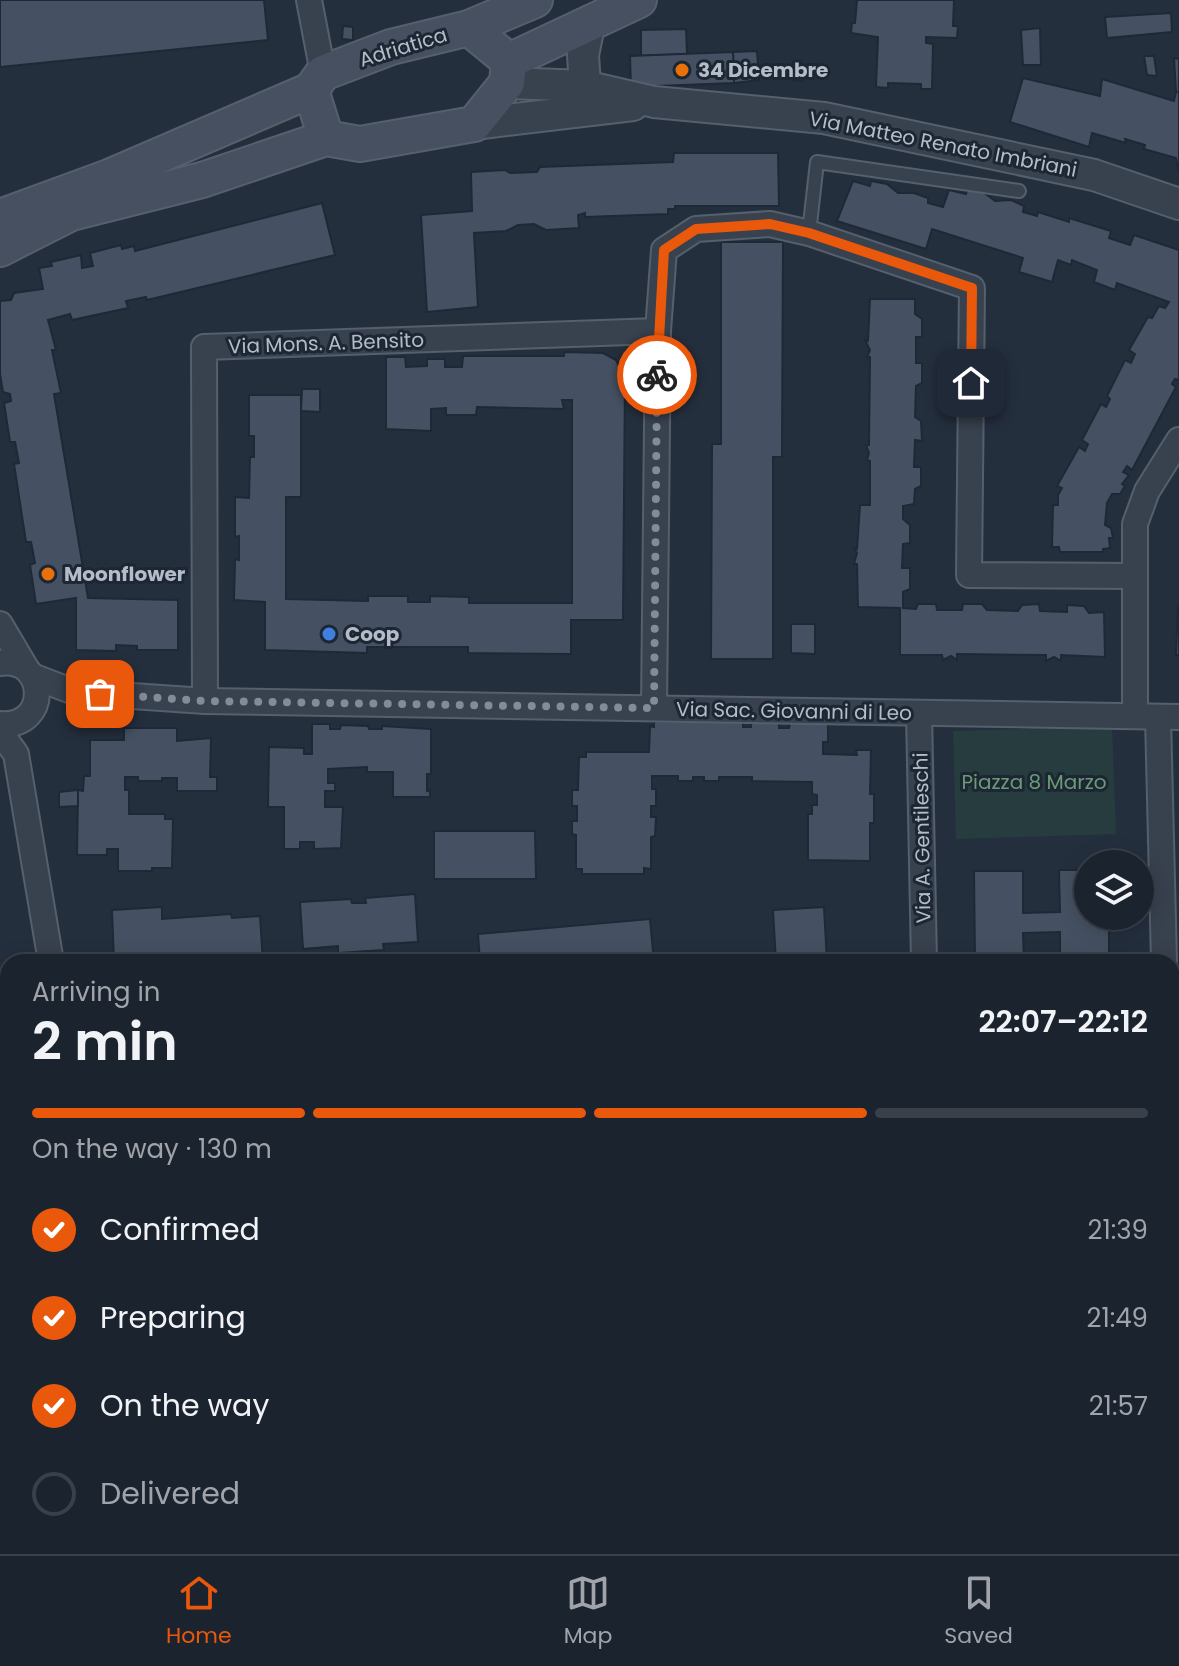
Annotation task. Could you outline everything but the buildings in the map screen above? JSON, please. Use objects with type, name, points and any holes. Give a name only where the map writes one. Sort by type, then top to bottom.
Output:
[{"type":"main road","points":[[469,28],[535,0]]},
{"type":"main road","points":[[0,249],[71,213],[202,180],[326,138],[360,144],[474,124],[508,72],[590,21],[639,0]]},
{"type":"main road","name":"Adriatica","points":[[0,217],[109,177],[391,47],[469,28],[508,72]]},
{"type":"main road","points":[[317,82],[326,138]]},
{"type":"street","points":[[309,0],[317,82]]},
{"type":"street","points":[[585,86],[583,55],[590,21]]},
{"type":"street","points":[[508,72],[654,102]]},
{"type":"street","points":[[474,124],[654,102]]},
{"type":"street","name":"Via Matteo Renato Imbriani","points":[[654,102],[824,118],[1094,175],[1179,204]]},
{"type":"street","points":[[654,708],[658,331],[664,250],[696,229],[770,224],[809,233],[972,288],[969,575],[1135,576]]},
{"type":"street","name":"Via Mons. A. Bensito","points":[[205,701],[204,347],[658,331]]},
{"type":"street","points":[[1164,954],[1158,717],[1135,576],[1135,524],[1147,491],[1179,440]]},
{"type":"street","points":[[0,624],[29,672],[38,695],[16,754]]},
{"type":"street","name":"Via Sac. Giovanni di Leo","points":[[0,663],[17,663],[29,672],[74,692],[205,701],[1158,717]]},
{"type":"street","name":"Via Sac. Giovanni di Leo","points":[[0,724],[13,724],[33,709],[74,692]]},
{"type":"street","name":"Via A. Gentileschi","points":[[919,713],[924,954]]},
{"type":"street","points":[[0,732],[16,754],[50,954]]},
{"type":"lane","points":[[809,233],[817,162],[1019,191]]},
{"type":"green space","name":"Piazza 8 Marzo","points":[[1112,726],[1116,834],[956,839],[953,731]]},
{"type":"way so far","points":[[100,694],[205,701],[654,708],[657,375]]},
{"type":"place","name":"34 Dicembre","points":[[682,70]]},
{"type":"place","name":"Moonflower","points":[[48,574]]},
{"type":"place","name":"Coop","points":[[329,634]]},
{"type":"route","points":[[657,375],[664,250],[696,229],[770,224],[809,233],[972,288],[971,383]]}]
